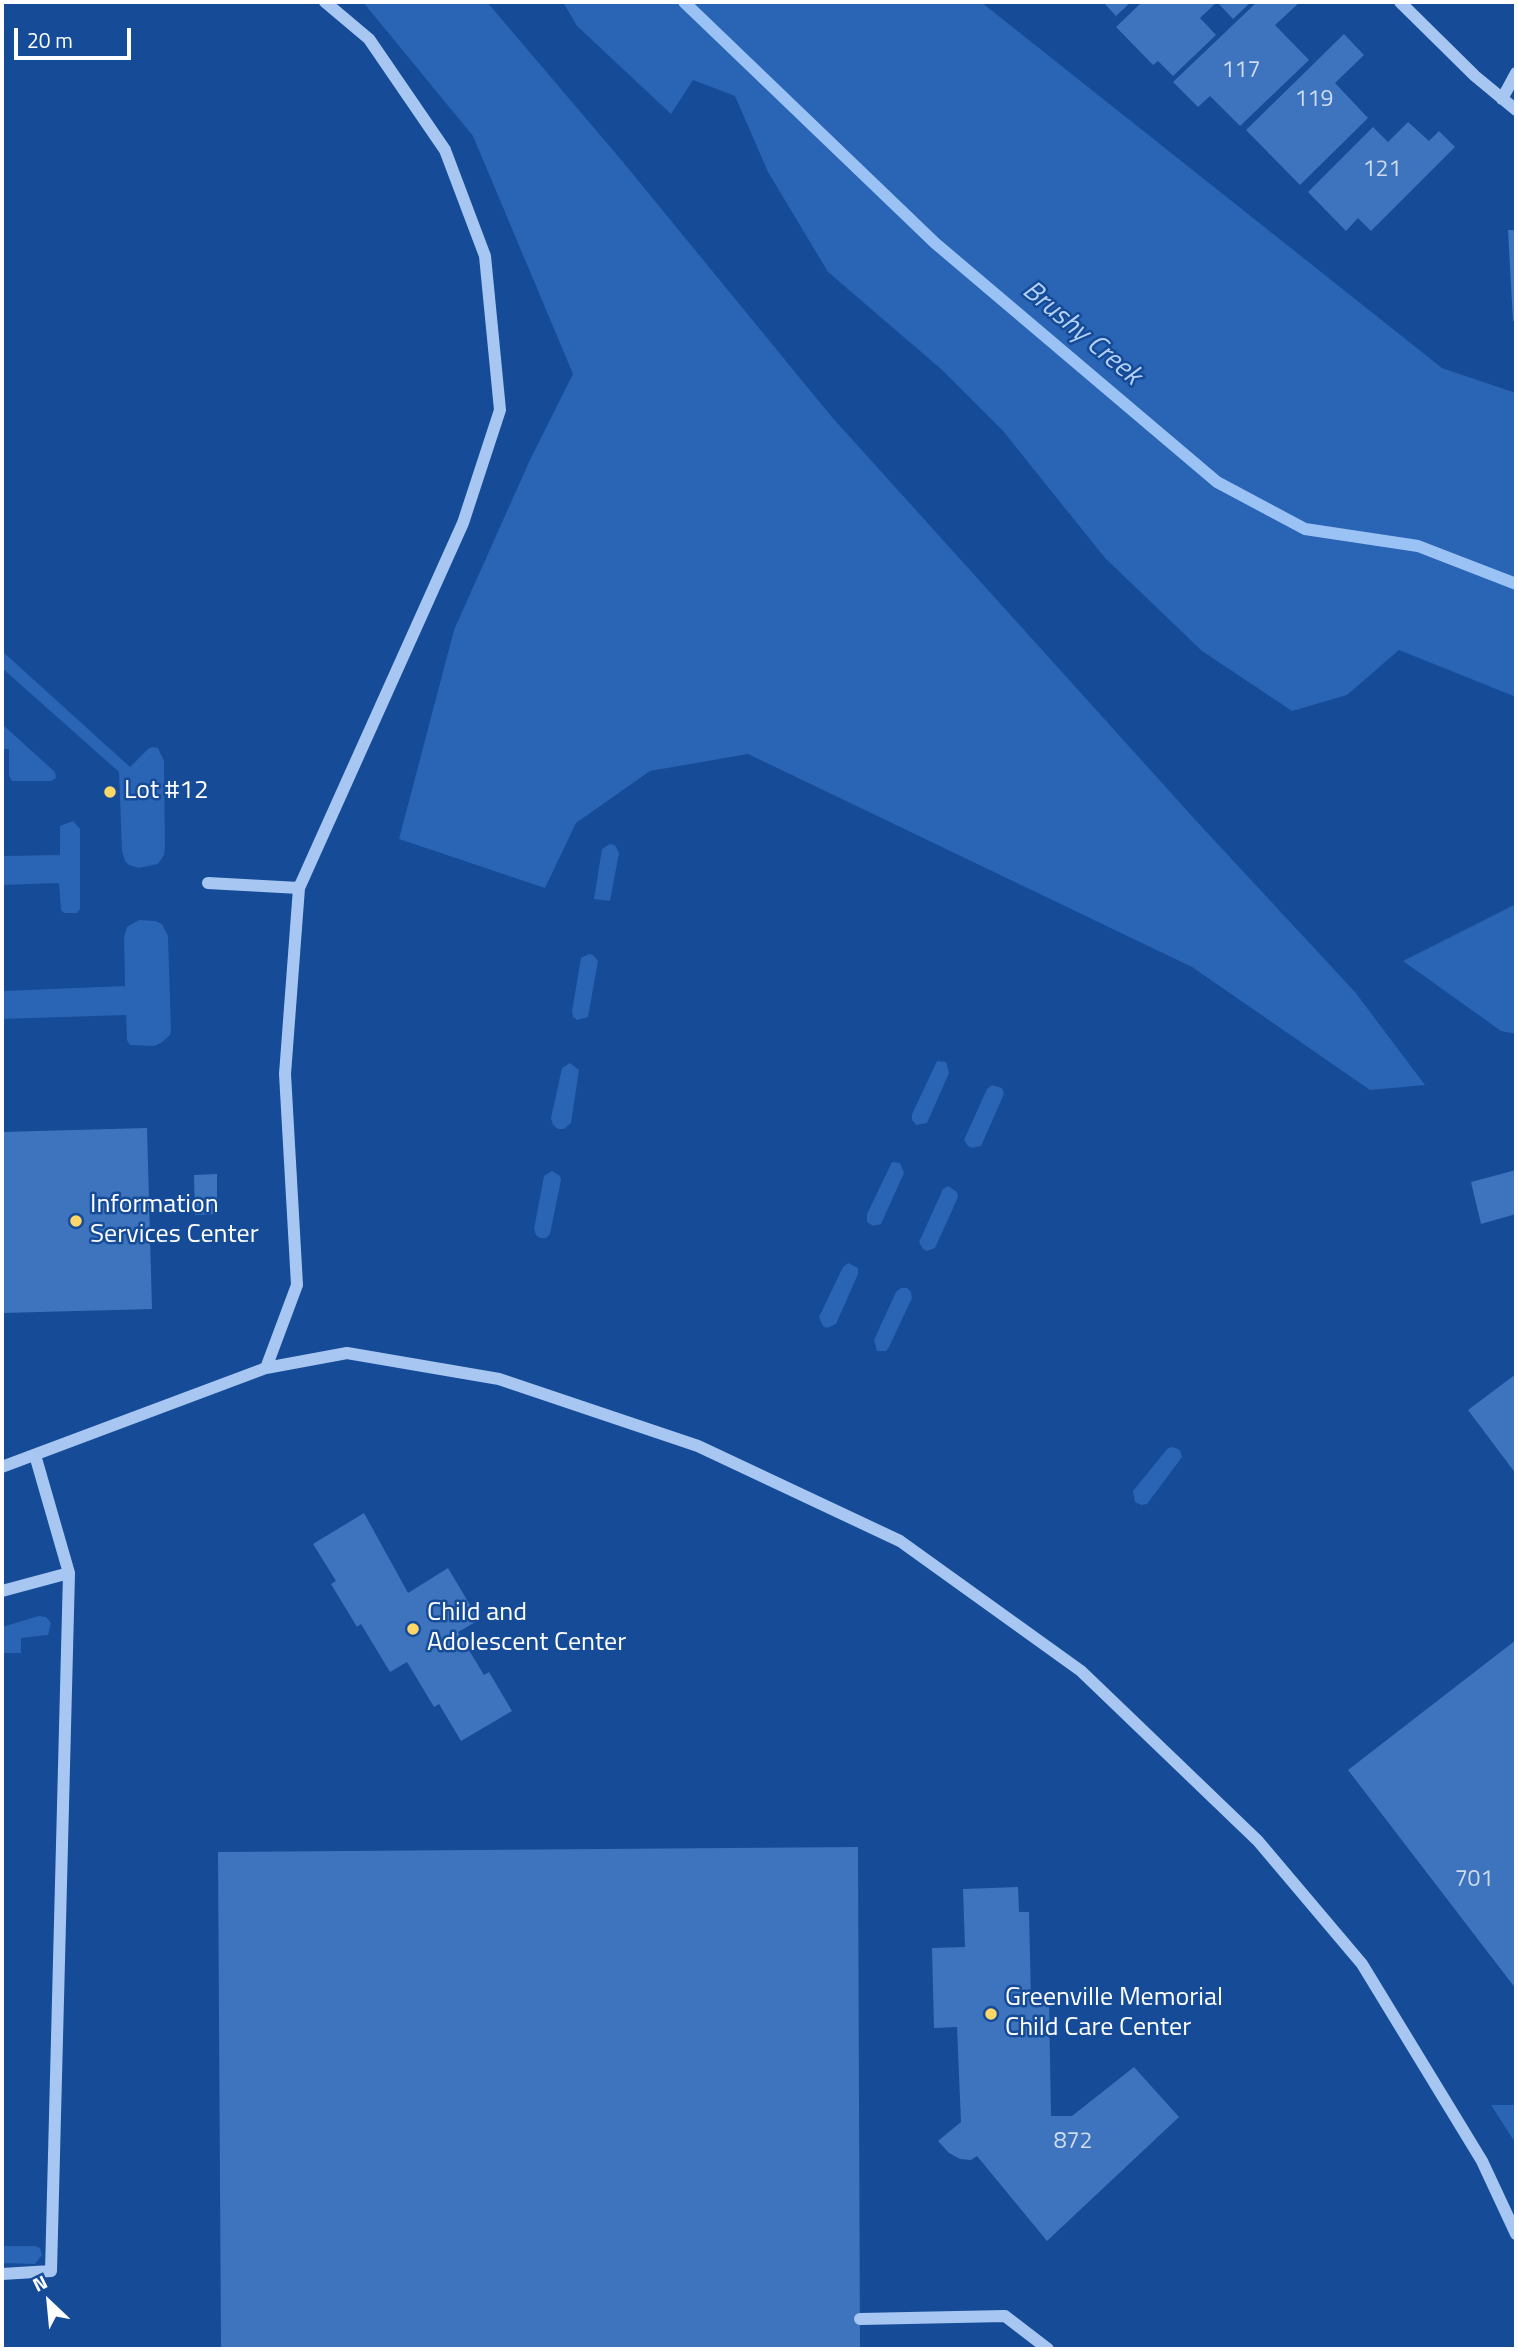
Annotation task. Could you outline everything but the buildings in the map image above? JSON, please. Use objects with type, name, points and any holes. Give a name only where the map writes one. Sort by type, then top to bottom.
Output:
[{"type":"street","points":[[266,1368],[298,1285],[285,1074],[299,888],[463,523],[500,410],[485,256],[445,150],[369,39],[325,2]]},
{"type":"street","points":[[1400,2],[1475,76],[1516,110]]},
{"type":"street","points":[[1502,99],[1516,73]]},
{"type":"street","points":[[208,883],[299,888]]},
{"type":"street","points":[[2,1467],[266,1368],[348,1353],[499,1379],[698,1446],[900,1541],[1080,1671],[1258,1842],[1362,1964],[1482,2161],[1516,2234]]},
{"type":"street","points":[[2,2274],[51,2271],[69,1573],[35,1455]]},
{"type":"street","points":[[2,1591],[69,1573]]},
{"type":"street","points":[[860,2319],[1005,2316],[1048,2349]]},
{"type":"shaded area","points":[[363,2],[487,2],[623,162],[831,416],[1200,825],[1355,992],[1425,1085],[1370,1090],[1192,967],[748,754],[650,771],[576,823],[545,888],[399,839],[454,630],[529,462],[573,374],[473,136]]},
{"type":"shaded area","points":[[563,2],[981,2],[1442,368],[1516,393],[1516,697],[1399,650],[1347,695],[1292,711],[1202,651],[1105,558],[1003,431],[941,369],[828,272],[768,172],[735,96],[693,80],[671,114],[577,26]]},
{"type":"shaded area","points":[[2,651],[130,767],[148,749],[158,748],[164,761],[165,848],[158,864],[139,868],[125,861],[122,851],[119,772],[2,668]]},
{"type":"shaded area","points":[[2,724],[55,772],[56,778],[51,781],[12,781],[9,776],[9,749],[2,749]]},
{"type":"shaded area","points":[[73,821],[80,829],[80,909],[77,913],[64,913],[61,910],[59,883],[2,885],[2,856],[60,855],[60,826]]},
{"type":"shaded area","points":[[610,844],[615,845],[619,853],[610,901],[594,899],[602,849]]},
{"type":"shaded area","points":[[1516,904],[1516,1034],[1501,1031],[1403,961]]},
{"type":"shaded area","points":[[139,920],[162,924],[168,936],[171,1031],[161,1043],[154,1046],[130,1045],[127,1040],[126,1015],[2,1019],[2,991],[125,986],[124,937],[127,927]]},
{"type":"shaded area","points":[[589,954],[598,961],[588,1017],[577,1020],[572,1011],[581,958]]},
{"type":"shaded area","points":[[937,1061],[946,1062],[949,1073],[927,1123],[916,1125],[912,1114]]},
{"type":"shaded area","points":[[570,1063],[579,1070],[571,1123],[564,1129],[558,1129],[551,1118],[562,1068]]},
{"type":"shaded area","points":[[992,1085],[1002,1088],[1004,1094],[981,1146],[972,1148],[964,1140],[987,1089]]},
{"type":"shaded area","points":[[892,1162],[900,1163],[904,1173],[881,1224],[873,1226],[867,1222],[867,1214]]},
{"type":"shaded area","points":[[552,1171],[560,1176],[561,1180],[550,1234],[546,1238],[540,1238],[534,1229],[544,1176]]},
{"type":"shaded area","points":[[948,1186],[957,1192],[958,1197],[935,1248],[927,1251],[919,1242],[943,1189]]},
{"type":"shaded area","points":[[848,1263],[858,1268],[858,1274],[836,1324],[827,1328],[819,1317],[843,1267]]},
{"type":"shaded area","points":[[907,1288],[912,1298],[889,1347],[886,1351],[877,1351],[874,1340],[896,1292]]},
{"type":"shaded area","points":[[1168,1448],[1180,1450],[1182,1457],[1147,1504],[1135,1502],[1133,1491]]},
{"type":"shaded area","points":[[39,1616],[46,1617],[51,1623],[48,1635],[21,1638],[21,1653],[2,1653],[2,1627]]},
{"type":"shaded area","points":[[1491,2105],[1516,2105],[1516,2144]]},
{"type":"shaded area","points":[[2,2246],[35,2246],[40,2248],[42,2255],[35,2264],[2,2263]]},
{"type":"waterway","name":"Brushy Creek","points":[[684,2],[935,243],[1217,482],[1305,529],[1418,546],[1516,584]]},
{"type":"place","name":"Lot #12","points":[[110,792]]},
{"type":"place","name":"Information Services Center","points":[[76,1221]]},
{"type":"place","name":"Child and Adolescent Center","points":[[413,1629]]},
{"type":"place","name":"Greenville Memorial Child Care Center","points":[[991,2014]]}]
